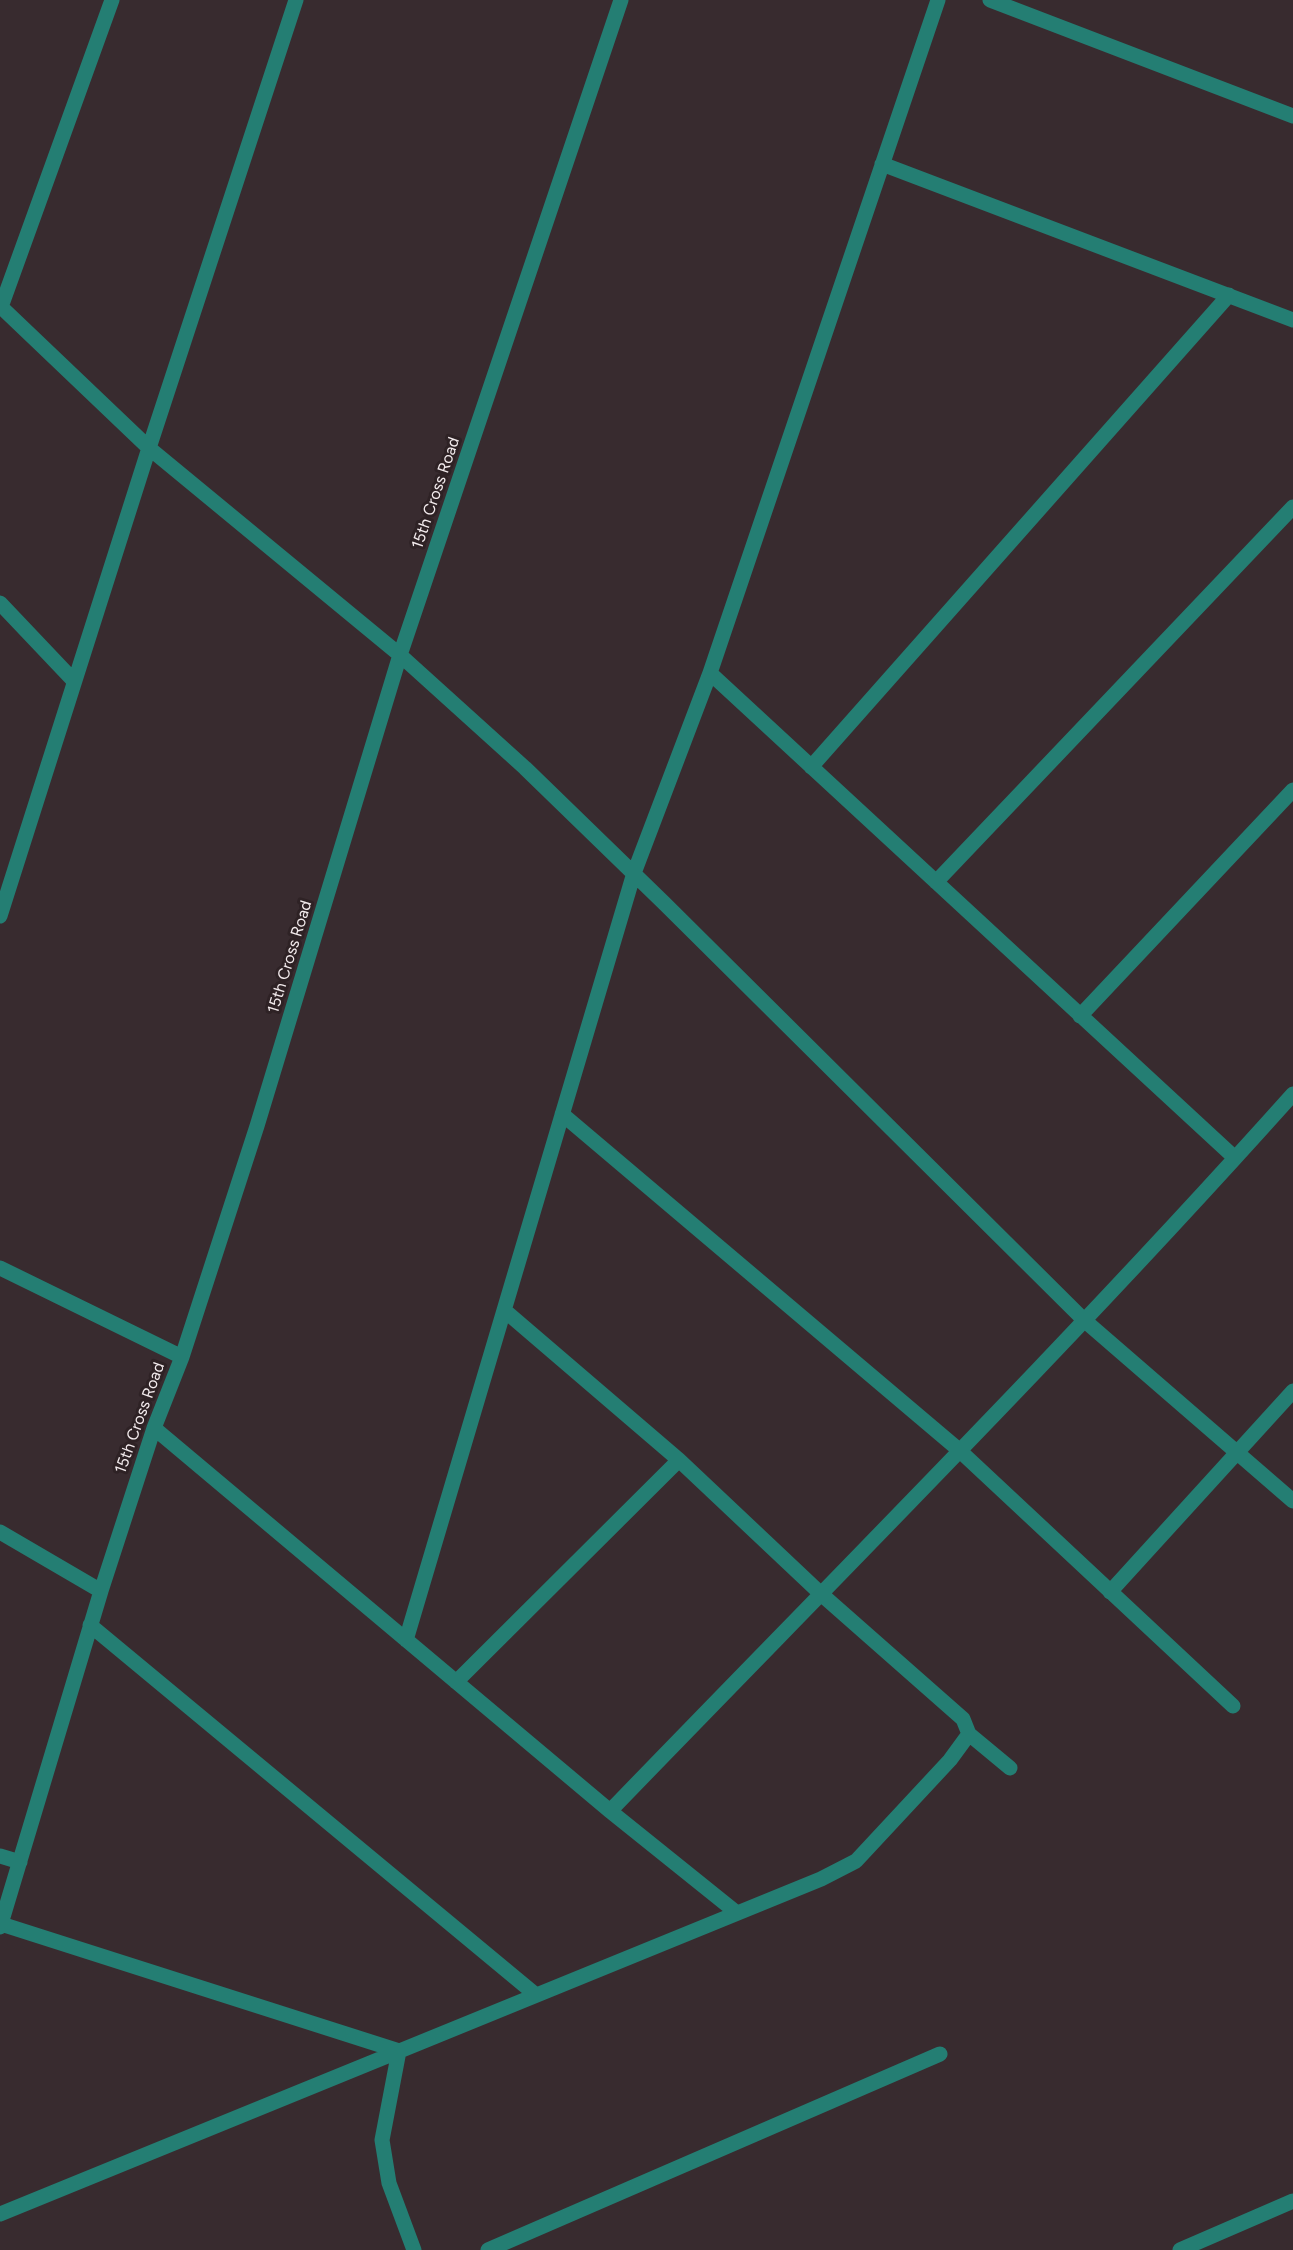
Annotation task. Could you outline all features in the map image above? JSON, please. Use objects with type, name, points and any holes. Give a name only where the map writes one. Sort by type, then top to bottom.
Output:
[{"type":"street","points":[[112,0],[0,307],[149,448],[400,655],[525,768],[634,873],[1084,1320],[1293,1501]]},
{"type":"street","points":[[0,916],[5,881],[75,681],[296,0]]},
{"type":"street","name":"15th Cross Road","points":[[0,1925],[90,1625],[154,1428],[182,1357],[257,1126],[400,655],[621,0]]},
{"type":"street","points":[[406,1640],[634,873],[710,673],[938,0]]},
{"type":"street","points":[[990,0],[1293,116]]},
{"type":"street","points":[[882,164],[1293,320]]},
{"type":"street","points":[[811,767],[1228,296]]},
{"type":"street","points":[[936,882],[1293,507]]},
{"type":"street","points":[[0,603],[75,681]]},
{"type":"street","points":[[710,673],[1235,1158]]},
{"type":"street","points":[[1080,1016],[1293,790]]},
{"type":"street","points":[[610,1811],[1084,1320],[1293,1094]]},
{"type":"street","points":[[562,1114],[959,1450],[1233,1706]]},
{"type":"street","points":[[0,1268],[182,1357]]},
{"type":"street","points":[[504,1310],[679,1460],[820,1593],[963,1719],[969,1734],[1010,1768]]},
{"type":"street","points":[[1110,1592],[1293,1391]]},
{"type":"street","points":[[154,1428],[610,1811],[737,1913]]},
{"type":"street","points":[[456,1682],[679,1460]]},
{"type":"street","points":[[0,1532],[101,1591]]},
{"type":"street","points":[[90,1625],[536,1995]]},
{"type":"street","points":[[0,2214],[821,1879],[856,1861],[950,1760],[969,1734]]},
{"type":"street","points":[[0,1856],[20,1862]]},
{"type":"street","points":[[0,1925],[399,2051]]},
{"type":"street","points":[[399,2051],[382,2140],[389,2183],[414,2250]]},
{"type":"street","points":[[488,2250],[940,2054]]},
{"type":"street","points":[[1180,2250],[1293,2201]]}]
